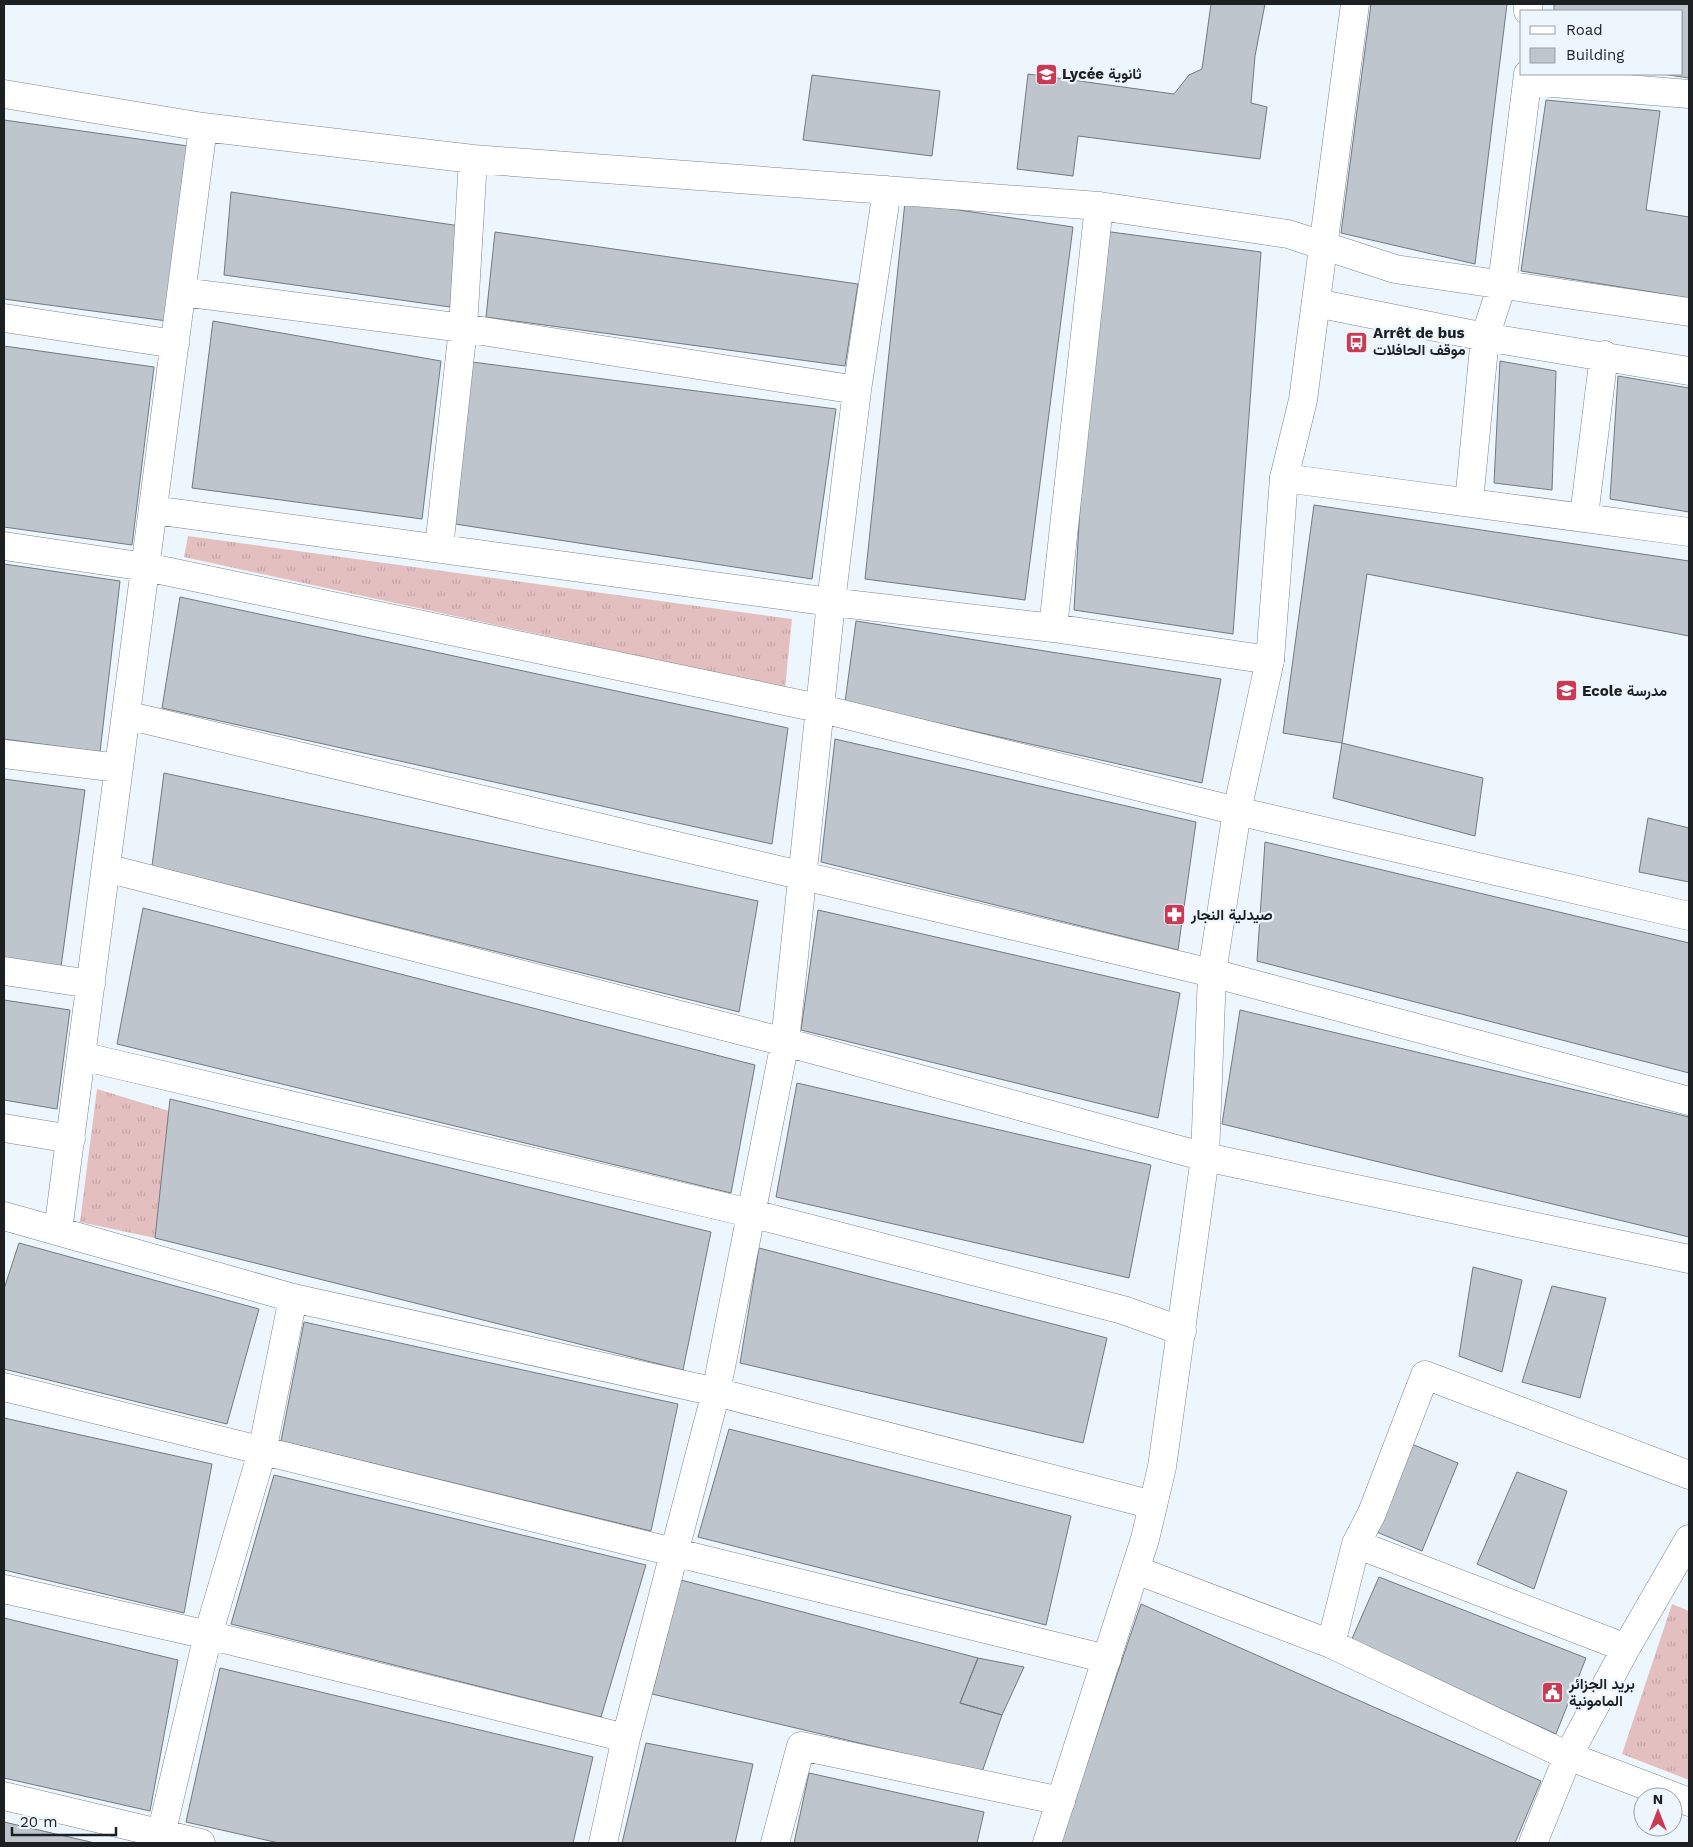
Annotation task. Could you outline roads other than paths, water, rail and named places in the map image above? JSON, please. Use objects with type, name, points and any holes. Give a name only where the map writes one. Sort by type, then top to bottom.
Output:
[{"type":"street","points":[[1047,1843],[1136,1570],[1162,1467],[1205,1157],[1212,973],[1237,811],[1270,660],[1284,478],[1304,400],[1322,246],[1355,4]]},
{"type":"street","points":[[1469,502],[1485,337],[1502,285],[1528,78],[1689,94]]},
{"type":"street","points":[[4,94],[203,127],[473,159],[1099,206],[1288,234],[1395,269],[1689,312]]},
{"type":"street","points":[[58,1231],[203,127]]},
{"type":"street","points":[[439,548],[463,328],[473,159]]},
{"type":"street","points":[[603,1843],[626,1738],[673,1550],[716,1392],[785,1042],[818,708],[857,390],[887,190]]},
{"type":"street","points":[[1053,628],[1099,206]]},
{"type":"street","points":[[182,292],[463,328],[857,390]]},
{"type":"street","points":[[1316,303],[1485,337],[1604,355],[1689,371]]},
{"type":"street","points":[[4,318],[175,344]]},
{"type":"street","points":[[1584,516],[1604,355]]},
{"type":"street","points":[[1284,478],[1584,516],[1689,532]]},
{"type":"street","points":[[153,510],[831,602],[1053,628],[1270,660]]},
{"type":"street","points":[[4,546],[146,567],[818,708],[1237,811],[1689,916]]},
{"type":"street","points":[[126,715],[1212,973],[1689,1101]]},
{"type":"street","points":[[4,754],[119,768]]},
{"type":"street","points":[[106,868],[785,1042],[1205,1157],[1689,1259]]},
{"type":"street","points":[[4,971],[91,984]]},
{"type":"street","points":[[81,1056],[750,1213],[1123,1310],[1182,1331]]},
{"type":"street","points":[[4,1128],[71,1139]]},
{"type":"street","points":[[5,1220],[58,1231],[293,1298],[716,1392],[1153,1505]]},
{"type":"street","points":[[160,1839],[208,1635],[262,1452],[293,1298]]},
{"type":"street","points":[[1331,1644],[1356,1544],[1372,1513],[1425,1375],[1689,1475]]},
{"type":"street","points":[[4,1387],[262,1452],[673,1550],[1107,1659]]},
{"type":"street","points":[[1533,1843],[1568,1756],[1626,1648],[1689,1539]]},
{"type":"street","points":[[1356,1544],[1626,1648]]},
{"type":"street","points":[[1136,1570],[1331,1644],[1568,1756],[1689,1802]]},
{"type":"street","points":[[4,1589],[208,1635],[626,1738]]},
{"type":"street","points":[[775,1843],[802,1746],[1061,1801]]},
{"type":"street","points":[[4,1796],[160,1839],[201,1843]]},
{"type":"place","name":"Lycée ثانوية","points":[[1046,74]]},
{"type":"place","name":"Arrêt de bus موقف الحافلات","points":[[1357,342]]},
{"type":"place","name":"Ecole مدرسة","points":[[1566,691]]},
{"type":"place","name":"صيدلية النجار","points":[[1175,915]]},
{"type":"place","name":"بريد الجزائر المامونية","points":[[1553,1693]]}]
